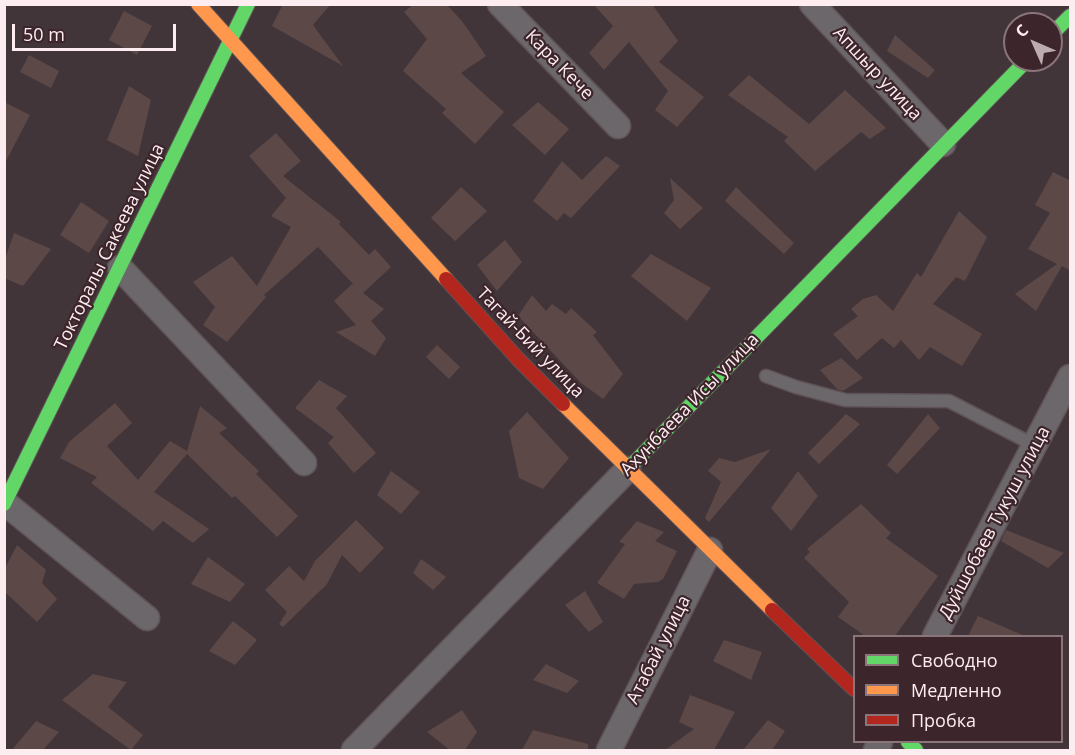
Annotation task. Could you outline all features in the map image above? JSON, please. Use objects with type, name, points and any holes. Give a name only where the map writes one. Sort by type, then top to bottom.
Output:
[{"type":"street","name":"Тагай-Бий улица","points":[[198,4],[518,359],[710,550],[853,686]]},
{"type":"street","name":"Токторалы Сакеева улица","points":[[5,504],[248,4]]},
{"type":"street","name":"Кара Кече","points":[[500,4],[618,126]]},
{"type":"street","name":"Апшыр улица","points":[[812,4],[943,144]]},
{"type":"street","name":"Ахунбаева Исы улица","points":[[354,750],[1015,72]]},
{"type":"street","points":[[120,268],[304,464]]},
{"type":"street","name":"Дуйшобаев Тукуш улица","points":[[936,635],[1071,377]]},
{"type":"street","points":[[5,504],[147,618]]},
{"type":"street","name":"Атабай улица","points":[[609,750],[710,550]]},
{"type":"lane","points":[[766,376],[844,400],[949,401],[1036,446]]},
{"type":"building","points":[[283,4],[331,4],[313,25],[343,66],[272,26]]},
{"type":"building","points":[[414,4],[446,4],[462,21],[486,56],[461,73],[504,112],[475,144],[442,113],[446,109],[403,71],[427,39],[404,12]]},
{"type":"building","points":[[593,4],[652,4],[678,41],[659,62],[704,97],[677,127],[655,110],[668,91],[629,42],[604,70],[589,53],[613,26]]},
{"type":"building","points":[[124,11],[152,26],[137,55],[109,40]]},
{"type":"building","points":[[895,35],[935,70],[928,78],[887,51]]},
{"type":"building","points":[[29,55],[59,71],[51,88],[20,72]]},
{"type":"building","points":[[749,75],[809,124],[845,90],[886,128],[870,139],[861,132],[815,171],[784,141],[788,137],[728,95]]},
{"type":"building","points":[[129,86],[151,100],[138,156],[107,140]]},
{"type":"building","points":[[4,102],[30,115],[4,165]]},
{"type":"building","points":[[538,102],[569,129],[545,155],[512,125]]},
{"type":"building","points":[[276,133],[301,161],[283,176],[341,222],[339,224],[369,255],[375,249],[391,267],[363,293],[384,309],[371,321],[386,338],[375,356],[336,332],[356,325],[334,301],[352,284],[355,286],[318,247],[264,295],[266,297],[227,342],[203,325],[215,307],[193,282],[232,256],[257,286],[291,227],[271,216],[286,198],[249,156]]},
{"type":"building","points":[[606,156],[620,166],[571,218],[564,213],[557,221],[533,201],[562,161],[582,180]]},
{"type":"building","points":[[1053,172],[1071,181],[1071,271],[1062,266],[1036,311],[1015,294],[1057,264],[1028,249],[1050,213],[1035,205]]},
{"type":"building","points":[[670,178],[703,208],[680,229],[664,213],[674,200]]},
{"type":"building","points":[[461,187],[487,211],[455,241],[431,218]]},
{"type":"building","points":[[736,187],[794,243],[784,254],[725,201]]},
{"type":"building","points":[[81,202],[109,221],[89,253],[60,235]]},
{"type":"building","points":[[959,211],[987,237],[965,281],[956,277],[933,304],[982,334],[962,366],[930,347],[919,360],[901,340],[894,348],[882,338],[857,360],[833,334],[858,316],[851,309],[863,299],[876,295],[893,311],[917,273],[921,277]]},
{"type":"building","points":[[14,233],[51,249],[23,286],[4,278],[4,262]]},
{"type":"building","points":[[505,240],[522,262],[497,291],[477,265]]},
{"type":"building","points":[[651,254],[711,288],[687,321],[631,276]]},
{"type":"building","points":[[532,295],[546,311],[552,304],[566,314],[571,308],[597,332],[593,335],[623,374],[603,399],[581,383],[518,316]]},
{"type":"building","points":[[437,345],[460,367],[449,379],[426,357]]},
{"type":"building","points":[[841,358],[863,378],[843,391],[837,389],[820,370]]},
{"type":"building","points":[[319,380],[347,396],[336,408],[376,453],[354,473],[328,443],[334,437],[295,408]]},
{"type":"building","points":[[115,403],[132,423],[107,446],[138,480],[170,441],[187,451],[200,406],[227,428],[219,433],[259,471],[256,474],[298,516],[277,537],[235,496],[232,498],[187,454],[154,492],[209,529],[193,543],[163,521],[153,531],[91,483],[97,477],[60,458],[69,442]]},
{"type":"building","points":[[527,412],[569,458],[543,489],[519,478],[509,431]]},
{"type":"building","points":[[846,414],[860,424],[819,464],[808,453]]},
{"type":"building","points":[[928,414],[940,428],[897,474],[887,465]]},
{"type":"building","points":[[771,449],[709,522],[705,518],[721,482],[708,471],[719,458],[735,462]]},
{"type":"building","points":[[391,471],[420,492],[401,514],[377,495]]},
{"type":"building","points":[[798,471],[818,496],[791,531],[771,508]]},
{"type":"building","points":[[861,504],[891,533],[886,538],[938,576],[896,635],[864,635],[838,617],[849,602],[804,558],[810,552],[807,549]]},
{"type":"building","points":[[356,520],[384,548],[360,573],[342,555],[327,584],[283,627],[279,624],[287,612],[265,590],[289,566],[304,581],[315,561]]},
{"type":"building","points":[[637,521],[664,532],[655,541],[677,551],[663,579],[658,582],[634,584],[624,599],[597,583],[625,544],[619,542]]},
{"type":"building","points":[[1006,530],[1064,553],[1048,568],[1001,541]]},
{"type":"building","points":[[17,545],[46,570],[42,583],[57,599],[37,622],[4,591],[4,570]]},
{"type":"building","points":[[208,557],[245,584],[230,602],[191,584]]},
{"type":"building","points":[[421,559],[446,577],[433,590],[413,573]]},
{"type":"building","points":[[585,591],[603,622],[589,632],[565,605]]},
{"type":"building","points":[[978,616],[1023,635],[968,635]]},
{"type":"building","points":[[233,621],[257,640],[235,665],[209,651]]},
{"type":"building","points":[[724,640],[762,652],[751,680],[713,661]]},
{"type":"building","points":[[546,664],[579,681],[567,693],[533,680]]},
{"type":"building","points":[[93,674],[127,682],[108,707],[143,735],[131,750],[62,700]]},
{"type":"building","points":[[690,695],[735,712],[714,750],[665,750],[694,729],[679,722]]},
{"type":"building","points":[[462,710],[477,732],[465,750],[450,750],[427,732]]},
{"type":"building","points":[[768,720],[785,731],[772,750],[743,750]]},
{"type":"building","points":[[36,721],[59,732],[43,750],[12,750]]},
{"type":"building","points":[[533,730],[588,744],[588,750],[522,750]]},
{"type":"traffic: fast","points":[[4,504],[248,4]]},
{"type":"traffic: fast","points":[[1063,23],[1070,16]]},
{"type":"traffic: fast","points":[[628,469],[1015,72]]},
{"type":"traffic: fast","points":[[909,743],[916,750]]},
{"type":"traffic: slow","points":[[198,4],[446,279]]},
{"type":"traffic: slow","points":[[563,404],[772,610]]},
{"type":"traffic: jam","points":[[446,279],[518,359],[563,404]]},
{"type":"traffic: jam","points":[[772,610],[853,688]]}]
